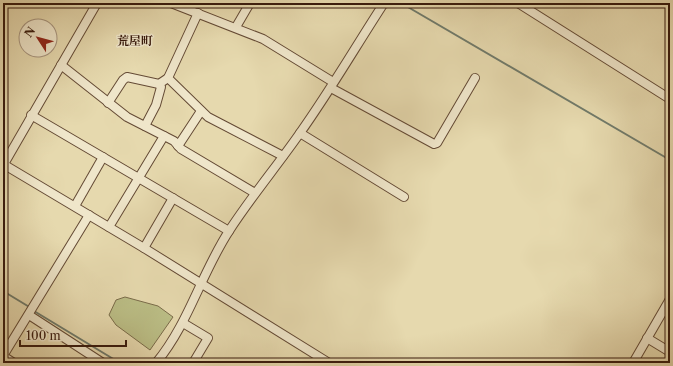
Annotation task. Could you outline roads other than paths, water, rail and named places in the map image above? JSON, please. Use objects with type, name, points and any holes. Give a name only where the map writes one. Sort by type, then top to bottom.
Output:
[{"type":"street","points":[[97,3],[4,164],[144,248],[329,363]]},
{"type":"street","points":[[171,3],[263,39],[332,85],[434,144],[437,143],[475,78]]},
{"type":"street","points":[[236,28],[250,3]]},
{"type":"street","points":[[156,363],[183,323],[200,284],[229,231],[282,156],[300,134],[384,3]]},
{"type":"street","points":[[518,3],[530,6],[670,99]]},
{"type":"street","points":[[108,103],[123,80],[127,77],[159,84],[168,78],[198,13]]},
{"type":"street","points":[[60,65],[127,117],[164,136],[181,150],[255,193]]},
{"type":"street","points":[[168,78],[208,117],[282,156]]},
{"type":"street","points":[[145,126],[156,105],[161,87],[159,84]]},
{"type":"street","points":[[178,146],[201,110]]},
{"type":"street","points":[[32,115],[229,231]]},
{"type":"street","points":[[300,134],[404,196]]},
{"type":"street","points":[[109,227],[164,136]]},
{"type":"street","points":[[74,206],[103,157]]},
{"type":"street","points":[[144,248],[173,198]]},
{"type":"street","points":[[14,363],[3,356],[89,215]]},
{"type":"street","points":[[633,363],[670,300]]},
{"type":"street","points":[[31,311],[104,363]]},
{"type":"street","points":[[183,323],[208,338],[193,363]]},
{"type":"street","points":[[647,338],[669,350]]},
{"type":"waterway","points":[[401,3],[670,160]]},
{"type":"waterway","points":[[3,291],[31,308]]},
{"type":"waterway","points":[[34,311],[120,363]]},
{"type":"district","name":"荒屋町","points":[[135,40]]}]
